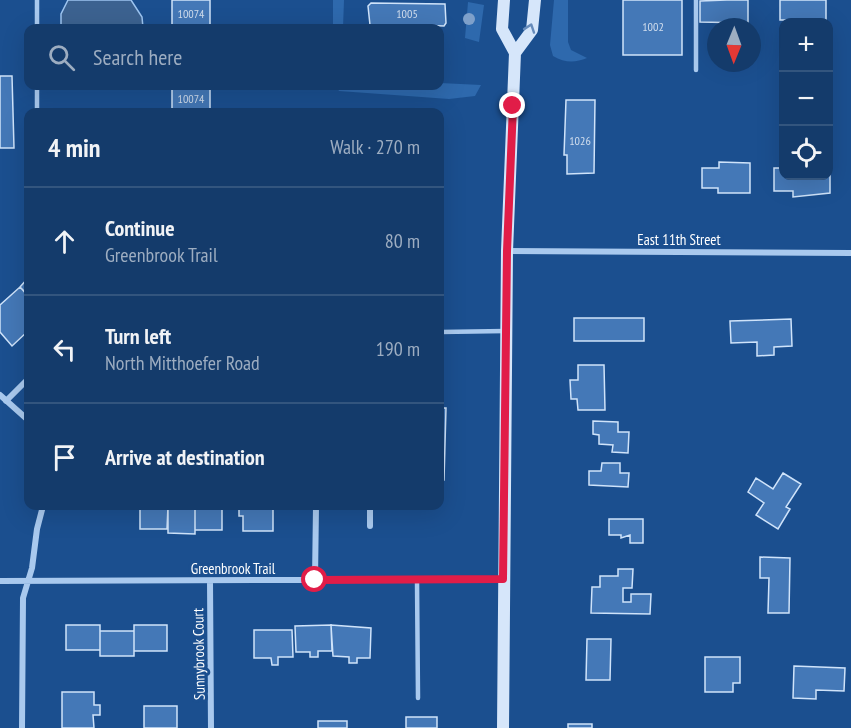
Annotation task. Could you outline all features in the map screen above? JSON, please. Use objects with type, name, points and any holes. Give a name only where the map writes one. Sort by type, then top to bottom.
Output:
[{"type":"main road","points":[[503,728],[507,251],[515,53],[502,29],[504,0]]},
{"type":"main road","points":[[515,53],[532,30],[535,0]]},
{"type":"street","name":"East 11th Street","points":[[507,251],[851,253]]},
{"type":"street","points":[[6,401],[24,383]]},
{"type":"street","points":[[0,394],[24,417]]},
{"type":"street","points":[[22,728],[23,602],[41,510]]},
{"type":"street","points":[[315,580],[316,510]]},
{"type":"street","points":[[370,510],[370,526]]},
{"type":"street","name":"Greenbrook Trail","points":[[0,581],[503,579]]},
{"type":"street","name":"Sunnybrook Court","points":[[210,581],[212,728]]},
{"type":"lane","points":[[37,0],[37,24]]},
{"type":"lane","points":[[696,0],[696,70]]},
{"type":"lane","points":[[38,90],[38,108]]},
{"type":"lane","points":[[444,332],[506,331]]},
{"type":"lane","points":[[417,580],[418,698]]},
{"type":"shaded area","points":[[68,0],[131,0],[142,17],[143,24],[61,24],[61,14]]},
{"type":"shaded area","points":[[333,0],[344,0],[343,24],[333,24]]},
{"type":"shaded area","points":[[554,0],[568,0],[568,42],[571,50],[587,58],[570,61],[553,56],[550,45]]},
{"type":"shaded area","points":[[468,2],[484,5],[479,42],[465,38]]},
{"type":"shaded area","points":[[444,83],[481,85],[475,96],[449,99],[339,91],[444,90]]},
{"type":"building","points":[[172,0],[210,0],[210,24],[172,24]]},
{"type":"building","points":[[623,0],[682,0],[682,55],[623,55]]},
{"type":"building","points":[[748,0],[748,18],[707,18],[707,22],[700,22],[700,1]]},
{"type":"building","points":[[780,0],[826,0],[826,18],[780,18]]},
{"type":"building","points":[[371,3],[445,4],[446,23],[444,26],[444,24],[370,24],[368,6]]},
{"type":"building","points":[[0,76],[12,76],[14,148],[0,148]]},
{"type":"building","points":[[172,90],[210,90],[210,108],[172,108]]},
{"type":"building","points":[[566,100],[595,100],[594,173],[567,174],[567,155],[564,155]]},
{"type":"building","points":[[719,162],[750,163],[750,193],[718,193],[718,188],[702,188],[702,168],[719,168]]},
{"type":"building","points":[[774,168],[779,168],[779,180],[830,180],[830,193],[793,197],[793,191],[774,191]]},
{"type":"building","points":[[20,287],[24,292],[24,335],[12,346],[0,332],[0,305]]},
{"type":"building","points":[[574,318],[644,318],[644,341],[574,341]]},
{"type":"building","points":[[791,319],[792,346],[774,347],[774,355],[757,356],[757,342],[731,343],[730,321]]},
{"type":"building","points":[[578,365],[604,365],[605,410],[578,410],[577,399],[571,399],[570,380],[578,380]]},
{"type":"building","points":[[444,408],[446,408],[444,480]]},
{"type":"building","points":[[593,421],[618,422],[618,432],[629,432],[628,453],[612,452],[613,445],[599,444],[599,435],[593,434]]},
{"type":"building","points":[[602,463],[620,463],[620,473],[629,473],[628,487],[589,485],[589,471],[601,471]]},
{"type":"building","points":[[783,473],[801,484],[786,507],[790,509],[778,529],[756,515],[764,503],[748,492],[756,478],[773,489]]},
{"type":"building","points":[[140,510],[168,510],[167,529],[140,529]]},
{"type":"building","points":[[168,510],[195,510],[195,534],[168,533]]},
{"type":"building","points":[[195,510],[222,510],[222,530],[195,530]]},
{"type":"building","points":[[239,510],[273,510],[273,531],[243,531],[243,516],[239,516]]},
{"type":"building","points":[[609,519],[643,519],[643,543],[630,543],[630,535],[621,538],[621,535],[609,535]]},
{"type":"building","points":[[760,557],[790,558],[789,613],[768,613],[769,578],[760,578]]},
{"type":"building","points":[[618,569],[633,569],[632,588],[623,588],[623,602],[631,602],[631,594],[651,594],[650,614],[591,613],[592,587],[600,587],[600,576],[618,576]]},
{"type":"building","points":[[66,625],[100,625],[100,650],[66,650]]},
{"type":"building","points":[[134,625],[167,625],[167,651],[134,651]]},
{"type":"building","points":[[331,625],[371,628],[370,658],[357,658],[357,663],[349,663],[349,657],[333,656]]},
{"type":"building","points":[[331,625],[332,651],[318,651],[318,657],[310,657],[310,652],[296,652],[295,626]]},
{"type":"building","points":[[254,630],[292,630],[293,657],[278,657],[278,665],[272,665],[271,658],[254,658]]},
{"type":"building","points":[[100,631],[134,631],[134,656],[100,656]]},
{"type":"building","points":[[587,639],[611,639],[610,680],[586,680]]},
{"type":"building","points":[[705,657],[740,657],[740,683],[733,683],[733,692],[705,692]]},
{"type":"building","points":[[794,666],[845,668],[844,691],[816,690],[816,699],[793,698]]},
{"type":"building","points":[[62,692],[94,692],[94,705],[100,705],[100,715],[93,715],[94,728],[62,728]]},
{"type":"building","points":[[144,706],[177,706],[177,728],[144,728]]},
{"type":"building","points":[[406,717],[437,717],[437,728],[406,728]]},
{"type":"building","points":[[318,721],[347,721],[347,728],[318,728]]},
{"type":"building","points":[[568,724],[592,724],[592,728],[568,728]]},
{"type":"route","points":[[315,580],[503,579],[507,251],[513,106]]}]
